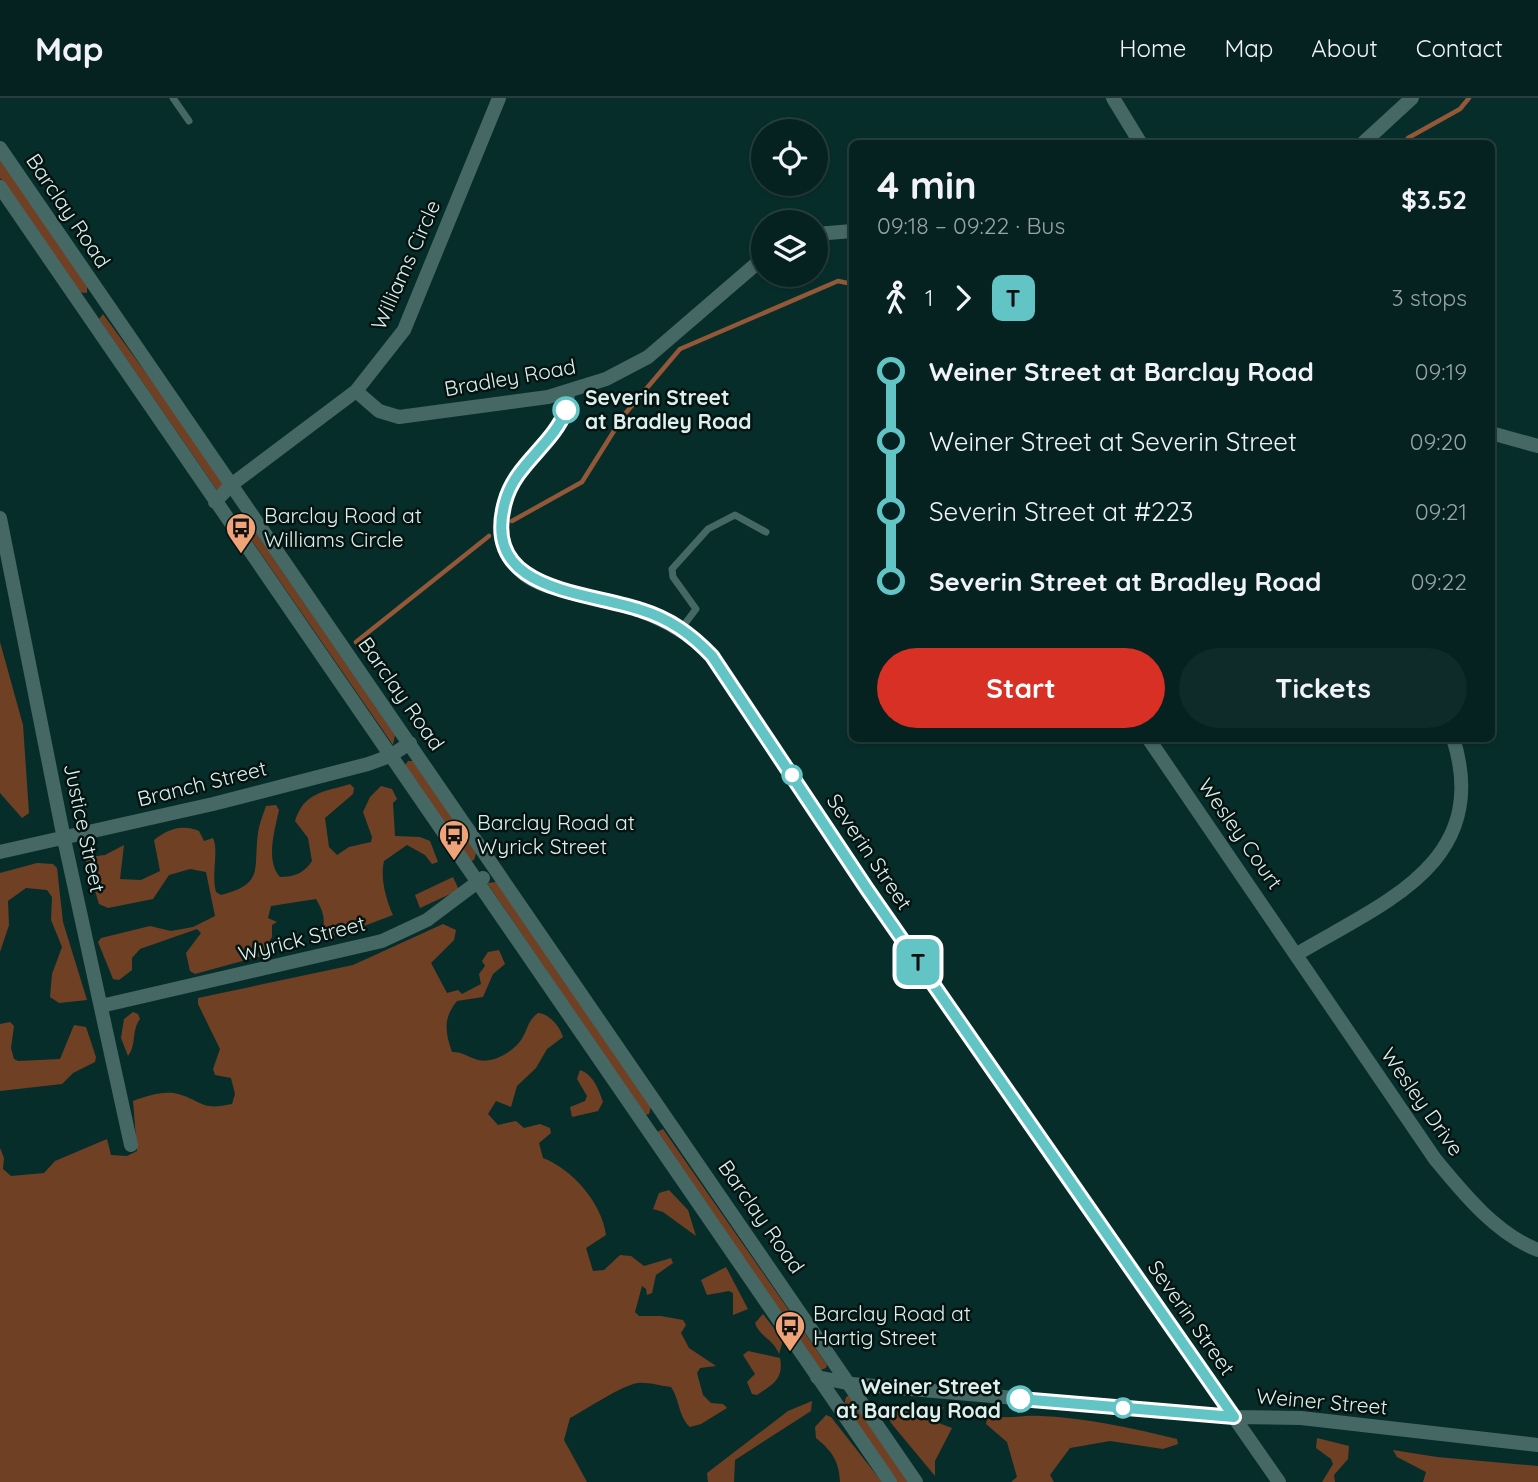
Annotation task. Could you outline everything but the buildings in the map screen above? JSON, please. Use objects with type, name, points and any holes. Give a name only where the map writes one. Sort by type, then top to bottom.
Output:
[{"type":"street","name":"Williams Circle","points":[[215,502],[231,485],[356,391],[404,330],[499,98]]},
{"type":"street","points":[[1113,98],[1139,140]]},
{"type":"street","points":[[1368,140],[1412,98]]},
{"type":"street","name":"Barclay Road","points":[[0,148],[410,743],[494,870],[852,1384],[916,1482]]},
{"type":"street","name":"Barclay Road","points":[[0,187],[890,1482]]},
{"type":"street","points":[[828,233],[849,231]]},
{"type":"street","name":"Bradley Road","points":[[356,391],[379,411],[399,417],[568,393],[606,379],[648,357],[751,268]]},
{"type":"street","name":"Barclay Road","points":[[85,309],[102,298]]},
{"type":"street","name":"Severin Street","points":[[568,393],[560,424],[528,460],[507,494],[502,526],[507,550],[520,571],[535,581],[642,610],[681,629],[712,656],[867,889],[1279,1482]]},
{"type":"street","points":[[1495,434],[1538,446]]},
{"type":"street","name":"Justice Street","points":[[0,519],[64,839],[131,1144]]},
{"type":"street","name":"Wesley Court","points":[[1151,742],[1297,954]]},
{"type":"street","points":[[1297,954],[1397,897],[1429,867],[1457,823],[1461,796],[1460,770],[1454,742]]},
{"type":"street","name":"Branch Street","points":[[0,852],[213,804],[390,756],[410,743]]},
{"type":"street","name":"Wyrick Street","points":[[101,1006],[382,941],[427,920],[494,870]]},
{"type":"street","name":"Wesley Drive","points":[[1297,954],[1434,1159],[1466,1197],[1506,1230],[1538,1250]]},
{"type":"street","points":[[646,1127],[665,1115]]},
{"type":"street","name":"Weiner Street","points":[[817,1377],[852,1384],[1234,1417],[1301,1418],[1538,1445]]},
{"type":"lane","points":[[173,98],[189,121]]},
{"type":"lane","points":[[681,629],[696,609],[673,577],[672,569],[708,529],[735,515],[766,532]]},
{"type":"shaded area","points":[[0,158],[87,285],[87,293],[78,292],[0,178]]},
{"type":"shaded area","points":[[103,314],[219,473],[224,484],[217,490],[99,319]]},
{"type":"shaded area","points":[[245,517],[395,735],[393,745],[241,525],[241,518]]},
{"type":"shaded area","points":[[0,642],[23,725],[29,813],[22,818],[0,793]]},
{"type":"shaded area","points":[[408,761],[414,761],[476,853],[474,860],[471,861],[405,765]]},
{"type":"shaded area","points":[[350,784],[354,788],[353,794],[325,818],[329,847],[337,855],[349,847],[371,842],[372,837],[363,812],[370,797],[381,786],[392,789],[397,799],[393,803],[395,836],[420,837],[430,841],[438,862],[432,864],[425,855],[407,845],[384,861],[384,889],[393,915],[320,939],[324,918],[316,899],[271,906],[268,918],[277,922],[272,925],[272,937],[261,956],[195,974],[190,971],[186,953],[201,933],[197,929],[140,949],[132,958],[132,970],[119,980],[113,979],[98,942],[101,938],[150,926],[171,931],[193,927],[215,916],[206,872],[190,869],[169,875],[153,899],[108,908],[99,904],[86,861],[89,857],[105,855],[124,845],[120,879],[141,880],[160,871],[154,840],[175,829],[193,829],[199,831],[204,841],[213,838],[214,878],[216,892],[221,895],[245,886],[251,880],[256,866],[261,819],[266,806],[276,805],[279,810],[272,845],[275,870],[280,877],[295,875],[306,869],[312,861],[308,838],[295,821],[299,811],[316,795]]},
{"type":"shaded area","points":[[37,863],[53,864],[57,868],[63,922],[87,1000],[59,1003],[50,997],[52,974],[62,947],[51,920],[52,897],[47,890],[26,888],[8,901],[9,925],[0,952],[0,873]]},
{"type":"shaded area","points":[[453,877],[459,890],[420,908],[415,895]]},
{"type":"shaded area","points":[[496,882],[651,1106],[649,1114],[645,1115],[487,883]]},
{"type":"shaded area","points":[[443,924],[456,930],[454,940],[431,963],[447,993],[458,990],[462,994],[481,984],[479,974],[485,966],[482,961],[488,952],[499,950],[505,964],[493,974],[483,997],[457,1001],[452,1007],[447,1025],[452,1052],[484,1061],[502,1056],[517,1044],[538,1013],[554,1022],[563,1037],[547,1049],[536,1068],[517,1086],[511,1107],[496,1101],[488,1114],[498,1125],[516,1121],[524,1128],[540,1124],[550,1128],[551,1133],[539,1143],[543,1158],[575,1179],[592,1199],[603,1223],[606,1235],[586,1248],[593,1271],[604,1270],[620,1255],[631,1256],[644,1266],[671,1258],[673,1263],[656,1275],[652,1293],[647,1295],[642,1286],[635,1312],[639,1316],[683,1320],[686,1325],[681,1333],[689,1348],[716,1366],[700,1368],[697,1373],[703,1395],[711,1403],[723,1404],[727,1408],[701,1424],[690,1427],[683,1418],[671,1387],[638,1383],[614,1393],[570,1418],[564,1440],[587,1482],[0,1482],[0,1148],[4,1158],[3,1169],[11,1176],[44,1173],[55,1161],[107,1139],[111,1155],[127,1156],[137,1151],[133,1101],[138,1099],[173,1093],[207,1106],[232,1104],[235,1094],[231,1078],[215,1075],[213,1069],[220,1049],[198,1004],[198,998],[353,965]]},
{"type":"shaded area","points":[[133,1012],[138,1014],[140,1019],[128,1056],[121,1038],[124,1019]]},
{"type":"shaded area","points":[[10,1022],[14,1026],[11,1048],[14,1059],[18,1061],[60,1059],[74,1025],[86,1027],[96,1057],[95,1062],[73,1073],[62,1084],[0,1091],[0,1024]]},
{"type":"shaded area","points":[[580,1070],[592,1079],[603,1102],[598,1111],[572,1117],[570,1107],[585,1101],[587,1096],[577,1079]]},
{"type":"shaded area","points":[[663,1129],[827,1365],[826,1368],[821,1370],[657,1132]]},
{"type":"shaded area","points":[[669,1190],[688,1210],[696,1236],[663,1212],[653,1209],[659,1193]]},
{"type":"shaded area","points":[[726,1267],[748,1309],[733,1315],[733,1293],[729,1291],[707,1295],[701,1280]]},
{"type":"shaded area","points":[[763,1314],[783,1340],[779,1354],[755,1323]]},
{"type":"shaded area","points":[[748,1351],[780,1358],[779,1376],[757,1395],[752,1394],[747,1382],[755,1374],[743,1355]]},
{"type":"shaded area","points":[[851,1395],[911,1482],[896,1482],[844,1406],[846,1397]]},
{"type":"shaded area","points":[[812,1401],[811,1411],[735,1460],[734,1482],[708,1482],[707,1473],[788,1411]]},
{"type":"shaded area","points":[[894,1406],[944,1407],[936,1422],[952,1428],[935,1461],[935,1476],[891,1423],[886,1411]]},
{"type":"shaded area","points":[[826,1415],[831,1417],[882,1482],[840,1482],[834,1457],[816,1438],[815,1427]]},
{"type":"shaded area","points":[[1041,1416],[1093,1421],[1177,1439],[1178,1444],[1163,1449],[1110,1441],[1070,1448],[1050,1475],[1054,1482],[1011,1482],[1017,1477],[1007,1442],[986,1424],[987,1418]]},
{"type":"shaded area","points":[[1317,1438],[1349,1446],[1348,1459],[1334,1475],[1335,1482],[1322,1482],[1333,1464],[1331,1459],[1316,1448]]},
{"type":"shaded area","points":[[1393,1450],[1437,1457],[1538,1466],[1538,1482],[1423,1482],[1426,1472],[1397,1457]]},
{"type":"waterway","points":[[1407,140],[1460,109],[1469,98]]},
{"type":"waterway","points":[[512,521],[582,482],[624,415],[680,349],[838,281],[849,283]]},
{"type":"waterway","points":[[356,642],[489,536]]},
{"type":"bus line","name":"T","points":[[566,410],[560,424],[528,460],[507,494],[502,517],[502,536],[515,565],[527,577],[549,587],[622,604],[661,617],[677,625],[712,656],[867,889],[1234,1417],[1020,1399]]},
{"type":"place","name":"Severin Street at Bradley Road","points":[[566,410]]},
{"type":"place","name":"Barclay Road at Williams Circle","points":[[241,555]]},
{"type":"place","name":"Barclay Road at Wyrick Street","points":[[454,862]]},
{"type":"place","name":"Barclay Road at Hartig Street","points":[[790,1353]]},
{"type":"place","name":"Weiner Street at Barclay Road","points":[[1020,1399]]}]
